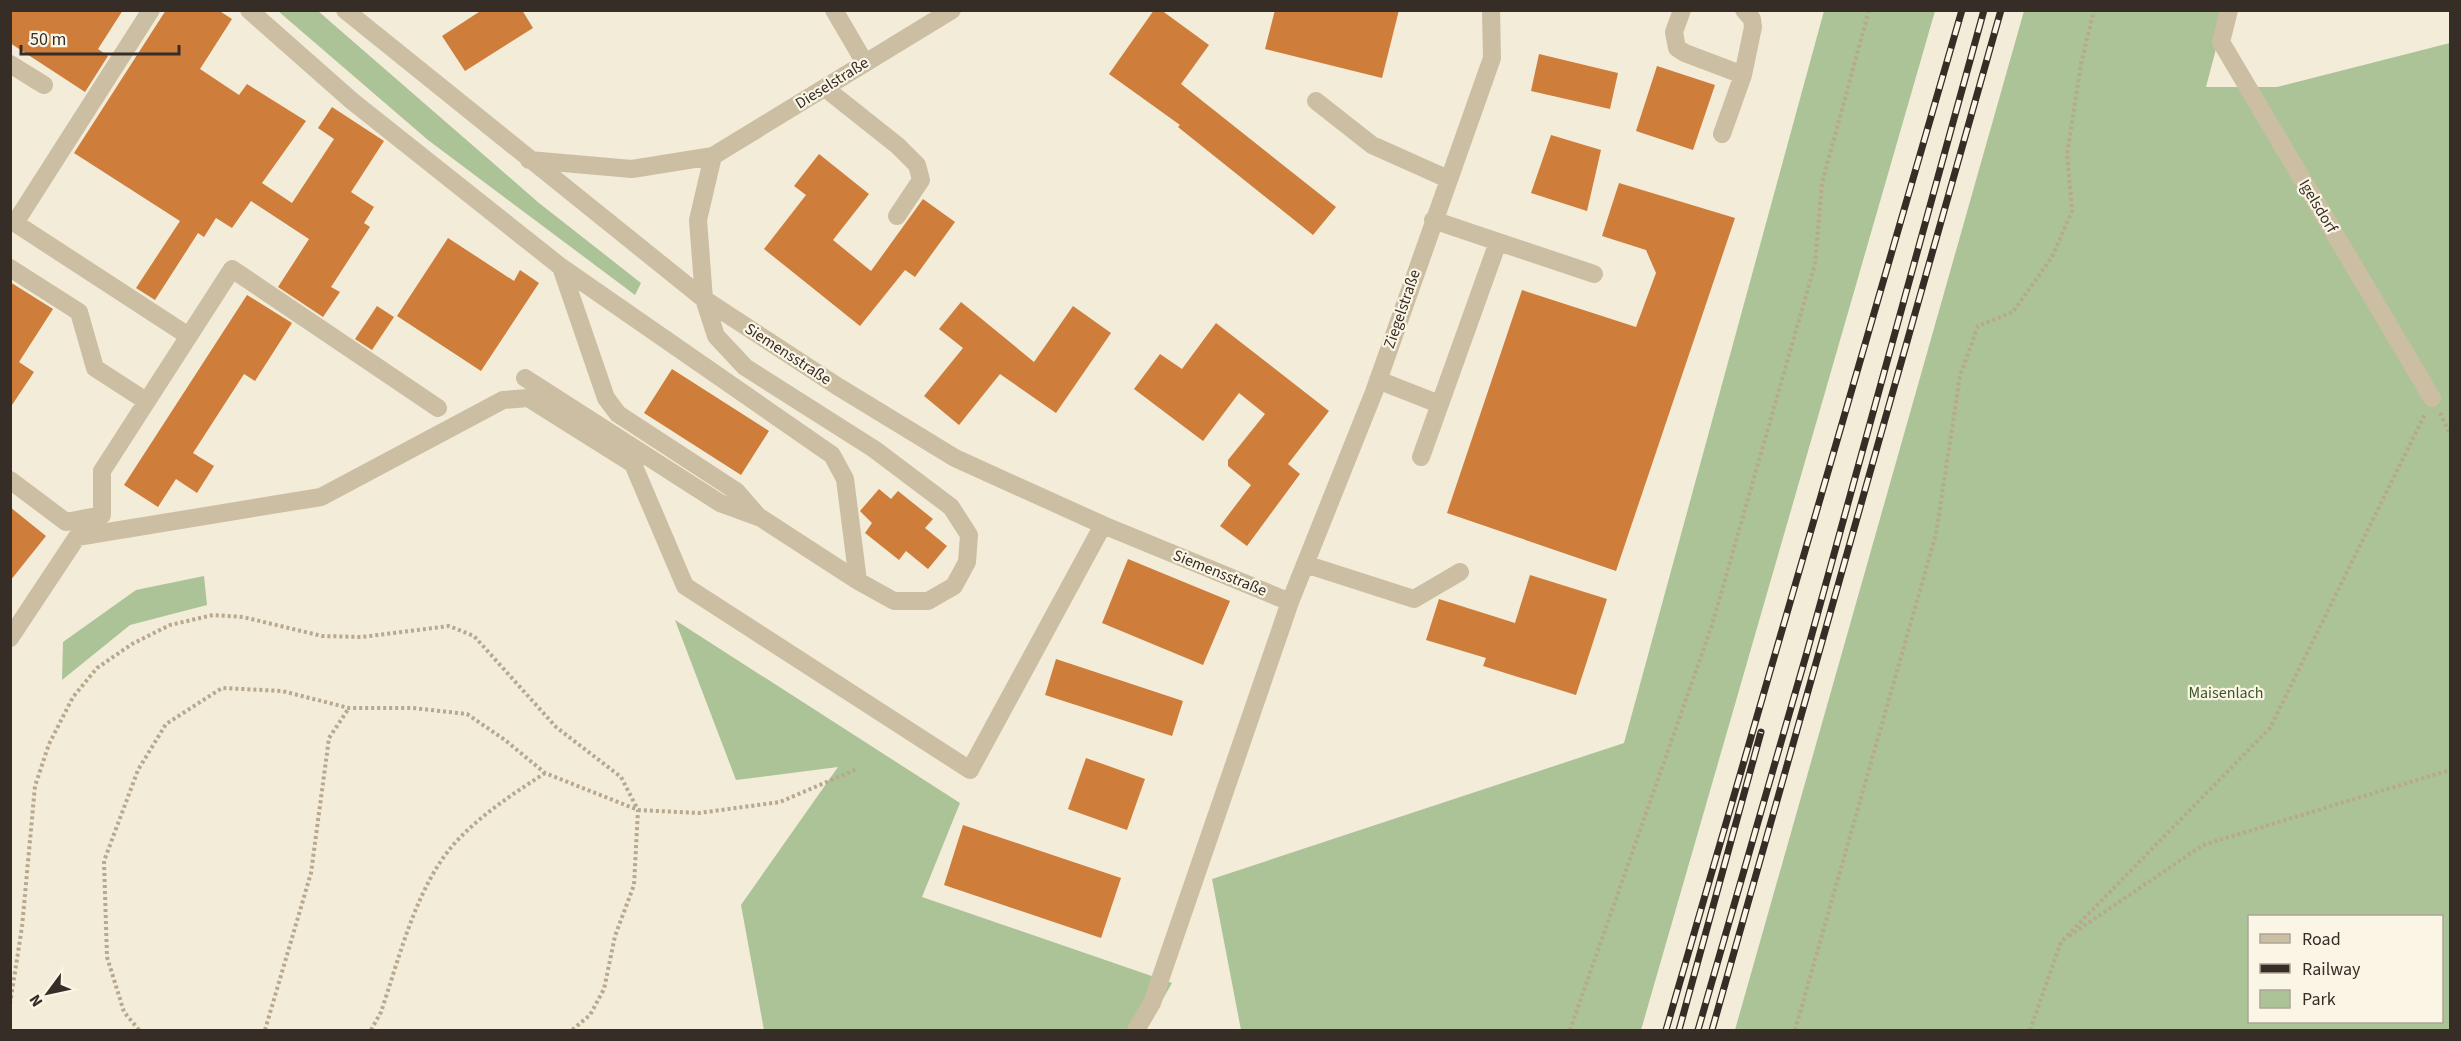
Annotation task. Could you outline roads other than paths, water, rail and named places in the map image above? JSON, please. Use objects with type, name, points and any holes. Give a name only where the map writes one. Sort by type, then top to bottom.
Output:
[{"type":"street","points":[[150,10],[15,223],[187,335]]},
{"type":"street","points":[[249,10],[352,100],[561,267],[832,454],[845,479],[858,581]]},
{"type":"street","name":"Siemensstraße","points":[[345,10],[704,299],[837,386],[955,458],[1103,525],[1290,602]]},
{"type":"street","points":[[834,10],[865,63]]},
{"type":"street","name":"Dieselstraße","points":[[529,160],[632,169],[713,156],[952,10]]},
{"type":"street","name":"Ziegelstraße","points":[[1136,1030],[1152,1003],[1290,602],[1378,380],[1492,58],[1491,10]]},
{"type":"street","points":[[1682,10],[1674,32],[1677,48],[1743,75]]},
{"type":"street","points":[[1722,134],[1743,75],[1753,27],[1752,19],[1744,10]]},
{"type":"street","name":"Igelsdorf","points":[[2229,10],[2221,42],[2432,398]]},
{"type":"street","points":[[10,64],[44,85]]},
{"type":"street","points":[[825,88],[898,146],[917,165],[921,180],[897,216]]},
{"type":"street","points":[[1316,101],[1372,145],[1448,179]]},
{"type":"street","points":[[525,378],[720,503],[761,518],[858,581],[894,601],[928,601],[954,586],[967,562],[969,535],[951,507],[874,449],[745,367],[716,336],[704,299],[698,220],[713,156]]},
{"type":"street","points":[[1433,220],[1594,274]]},
{"type":"street","points":[[1420,457],[1498,242]]},
{"type":"street","points":[[561,267],[606,398],[618,414],[736,490],[761,518]]},
{"type":"street","points":[[10,268],[79,312],[94,368],[146,401]]},
{"type":"street","points":[[10,480],[66,522],[102,515],[102,471],[187,335],[232,269],[438,408]]},
{"type":"street","points":[[1378,380],[1439,404]]},
{"type":"street","points":[[10,638],[77,537],[321,497],[503,400],[528,398],[633,464],[685,586],[970,770],[1103,525]]},
{"type":"street","points":[[1305,564],[1414,599],[1460,572]]},
{"type":"railway","points":[[1666,1030],[1962,10]]},
{"type":"railway","points":[[1698,1030],[1807,652],[1984,10]]},
{"type":"railway","points":[[1712,1030],[2001,10]]},
{"type":"railway","points":[[1679,1030],[1761,732]]},
{"type":"park label","name":"Maisenlach","points":[[2226,693]]}]
